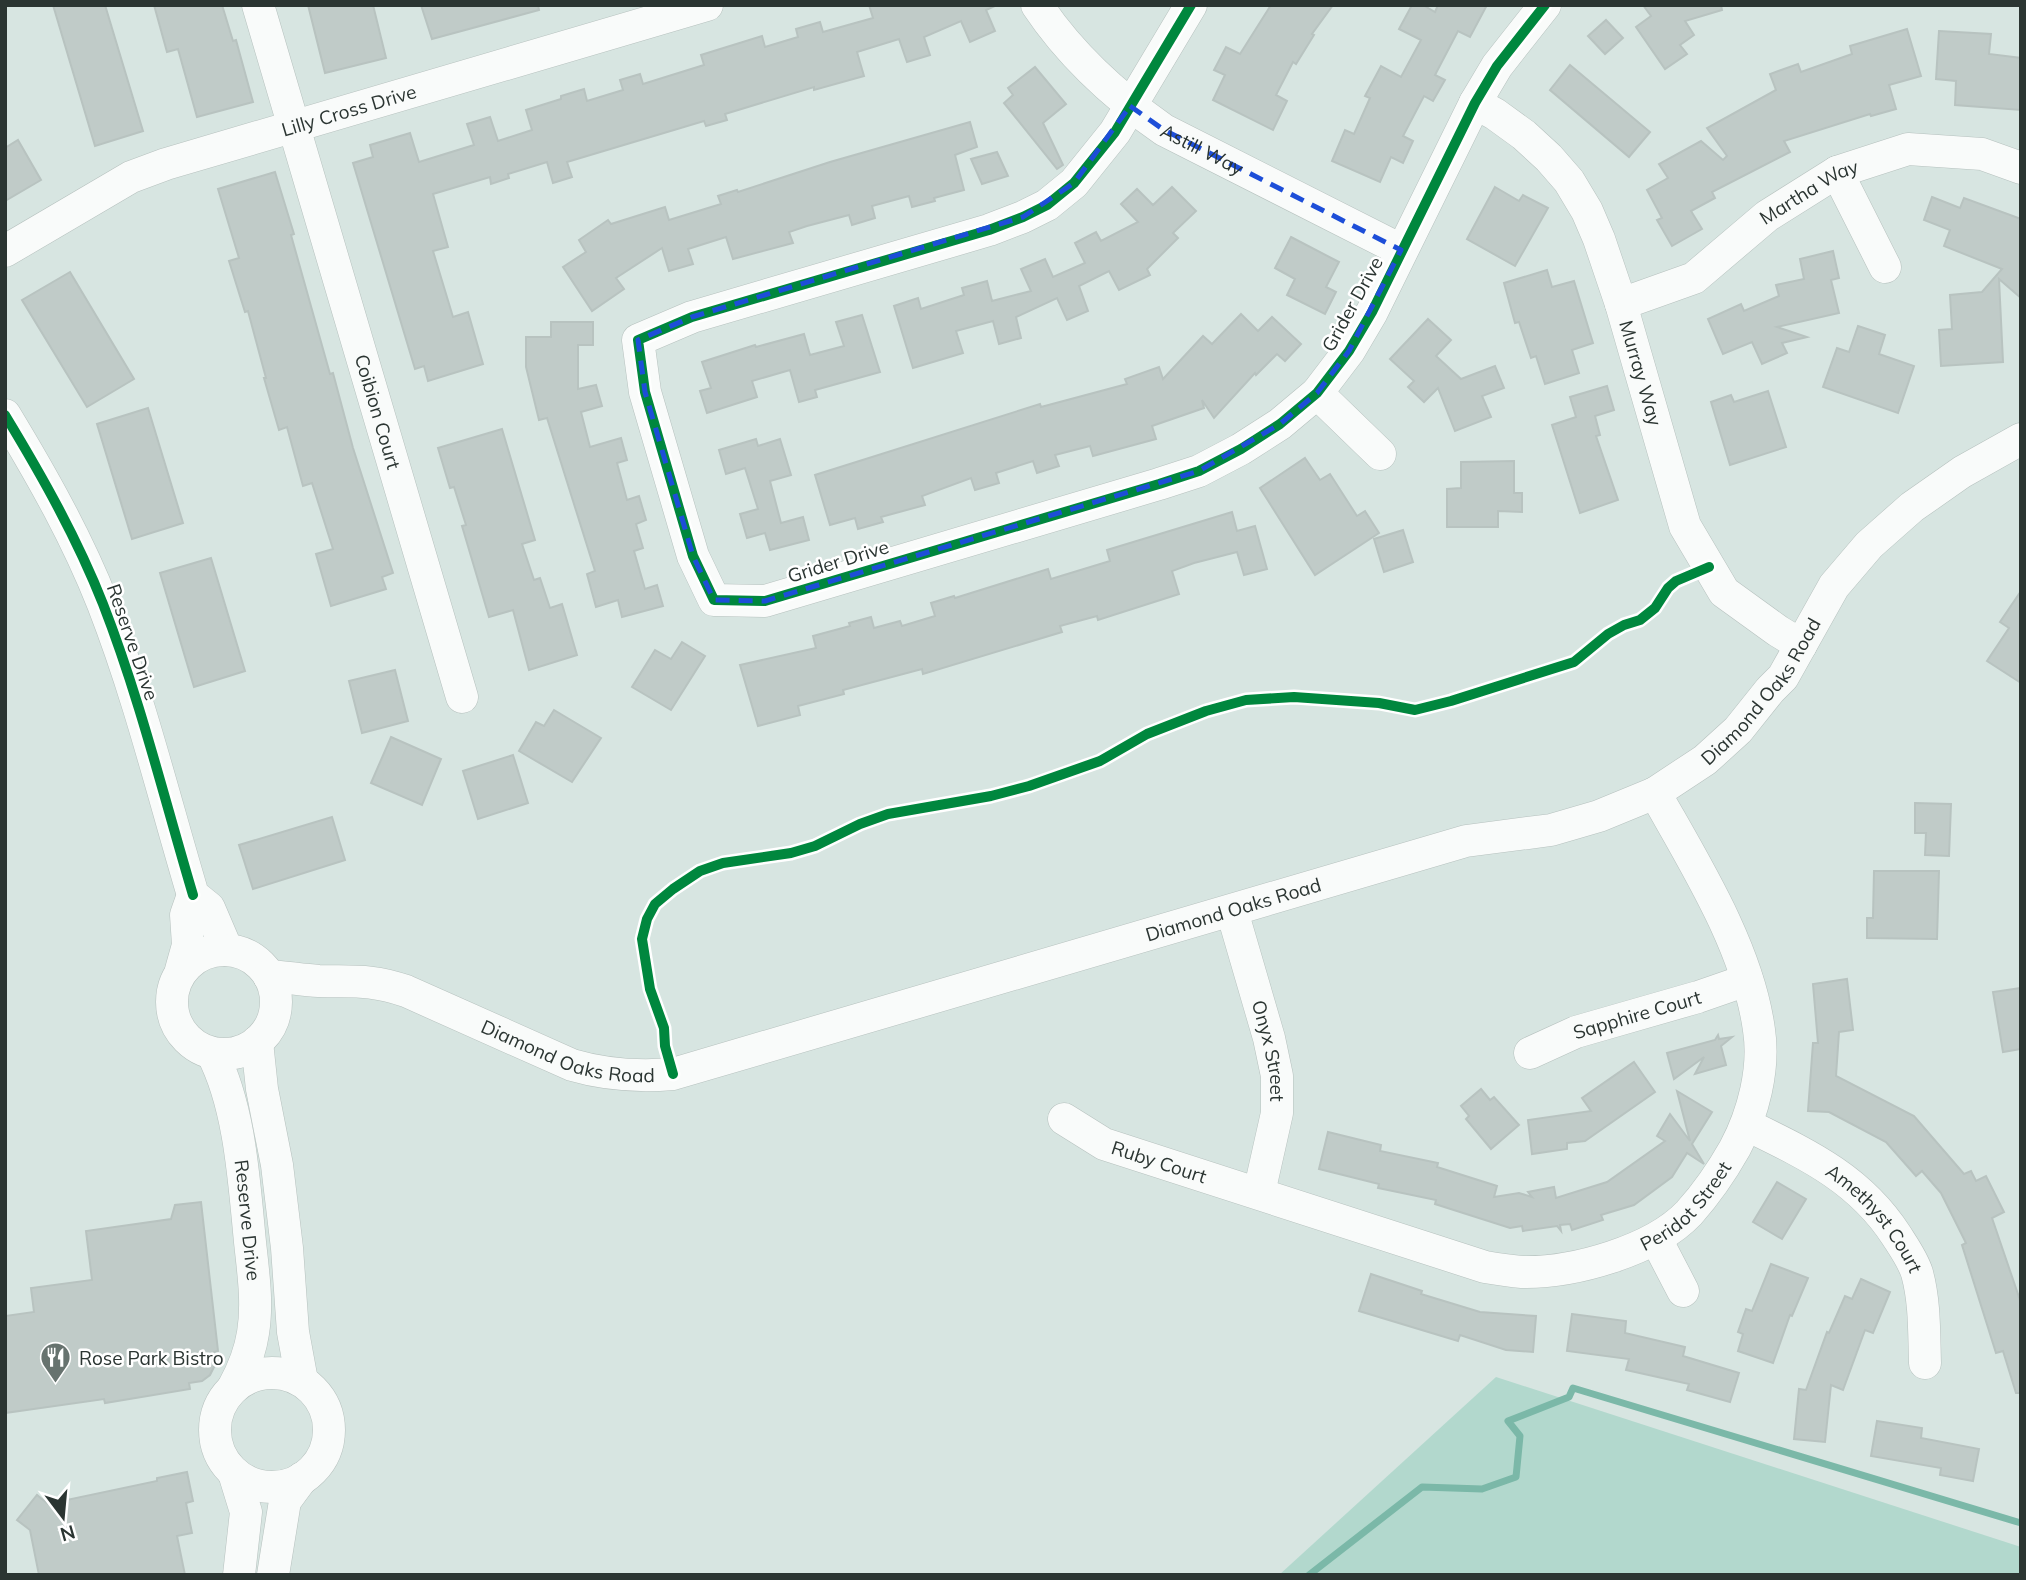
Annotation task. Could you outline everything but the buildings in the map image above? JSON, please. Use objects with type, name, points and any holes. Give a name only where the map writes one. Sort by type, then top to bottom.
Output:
[{"type":"street","name":"Coibion Court","points":[[258,5],[463,697]]},
{"type":"street","name":"Lilly Cross Drive","points":[[5,251],[131,177],[166,164],[707,5]]},
{"type":"street","name":"Astill Way","points":[[1037,5],[1082,63],[1130,106],[1164,130],[1401,250]]},
{"type":"street","points":[[1130,106],[1191,5]]},
{"type":"street","name":"Grider Drive","points":[[1130,106],[1095,159],[1074,183],[1047,205],[1023,217],[989,230],[692,317],[638,340],[645,392],[693,556],[714,600],[765,601],[1199,471],[1280,424],[1317,393],[1349,351],[1372,312],[1475,103],[1497,66],[1545,5]]},
{"type":"street","name":"Murray Way","points":[[1475,103],[1524,135],[1569,181],[1591,220],[1621,304],[1685,526],[1724,592],[1801,645]]},
{"type":"street","name":"Martha Way","points":[[1621,304],[1694,278],[1767,216],[1837,172],[1909,149],[1982,154],[2021,168]]},
{"type":"street","points":[[1837,172],[1885,267]]},
{"type":"street","points":[[1317,393],[1380,454]]},
{"type":"street","name":"Reserve Drive","points":[[5,415],[61,512],[102,601],[125,668],[193,895],[209,908],[227,950]]},
{"type":"street","name":"Diamond Oaks Road","points":[[273,991],[320,981],[362,980],[384,984],[406,990],[572,1065],[642,1077],[673,1074],[1466,842],[1563,827],[1599,816],[1655,793],[1705,760],[1738,730],[1783,677],[1834,586],[1869,545],[1922,500],[1962,472],[2021,439]]},
{"type":"street","name":"Peridot Street","points":[[1259,1193],[1485,1267],[1522,1272],[1563,1268],[1609,1257],[1656,1239],[1688,1214],[1720,1174],[1747,1125],[1758,1080],[1760,1034],[1747,980],[1732,936],[1655,793]]},
{"type":"street","name":"Reserve Drive","points":[[181,970],[188,944],[186,915],[193,895]]},
{"type":"street","name":"Onyx Street","points":[[1232,911],[1269,1038],[1277,1076],[1277,1113],[1259,1193]]},
{"type":"street","points":[[227,950],[244,953],[259,962],[273,991],[273,1020],[267,1032],[243,1051],[212,1053],[195,1046],[182,1035],[174,1020],[171,1003],[173,986],[181,970],[194,959],[210,951],[227,950]]},
{"type":"street","name":"Sapphire Court","points":[[1530,1053],[1576,1032],[1747,980]]},
{"type":"street","name":"Reserve Drive","points":[[257,1042],[262,1090],[277,1165],[293,1332],[302,1381]]},
{"type":"street","name":"Reserve Drive","points":[[212,1053],[223,1075],[242,1166],[255,1291],[254,1331],[247,1363],[233,1388]]},
{"type":"street","name":"Ruby Court","points":[[1064,1119],[1104,1144],[1259,1193]]},
{"type":"street","name":"Amethyst Court","points":[[1747,1125],[1833,1170],[1882,1213],[1916,1270],[1922,1302],[1925,1363]]},
{"type":"street","points":[[1656,1239],[1683,1290]]},
{"type":"street","points":[[273,1575],[285,1501],[302,1478],[316,1466],[326,1450],[329,1431],[326,1412],[317,1394],[302,1381],[285,1374],[266,1373],[248,1378],[233,1388],[223,1400],[217,1414],[217,1446],[224,1461],[234,1473],[250,1483],[268,1487],[286,1485],[302,1478]]},
{"type":"street","points":[[234,1473],[246,1512],[239,1575]]},
{"type":"highlighted area","points":[[1130,106],[1164,130],[1401,250],[1349,351],[1317,393],[1280,424],[1199,471],[765,601],[714,600],[693,556],[645,392],[638,340],[692,317],[1023,217],[1074,183]]},
{"type":"green space","points":[[1496,1377],[2021,1547],[2021,1575],[1279,1575]]},
{"type":"waterway","points":[[1309,1575],[1422,1487],[1482,1489],[1516,1477],[1520,1436],[1508,1421],[1569,1397],[1573,1388],[2021,1523]]},
{"type":"cycle path","points":[[1191,5],[1115,132],[1074,183],[1047,205],[989,230],[692,317],[638,340],[645,392],[693,556],[714,600],[765,601],[1159,484],[1199,471],[1280,424],[1317,393],[1349,351],[1372,312],[1475,103],[1497,66],[1545,5]]},
{"type":"cycle path","points":[[5,415],[58,508],[103,604],[140,712],[193,895]]},
{"type":"cycle path","points":[[673,1074],[665,1046],[664,1028],[650,989],[642,939],[647,919],[655,904],[700,871],[723,863],[791,853],[815,846],[888,814],[991,796],[1029,786],[1100,761],[1147,734],[1206,711],[1246,700],[1294,697],[1379,703],[1415,710],[1451,701],[1574,662],[1608,634],[1640,620],[1655,608],[1676,581],[1709,567]]},
{"type":"place","name":"Rose Park Bistro","points":[[56,1385]]}]
